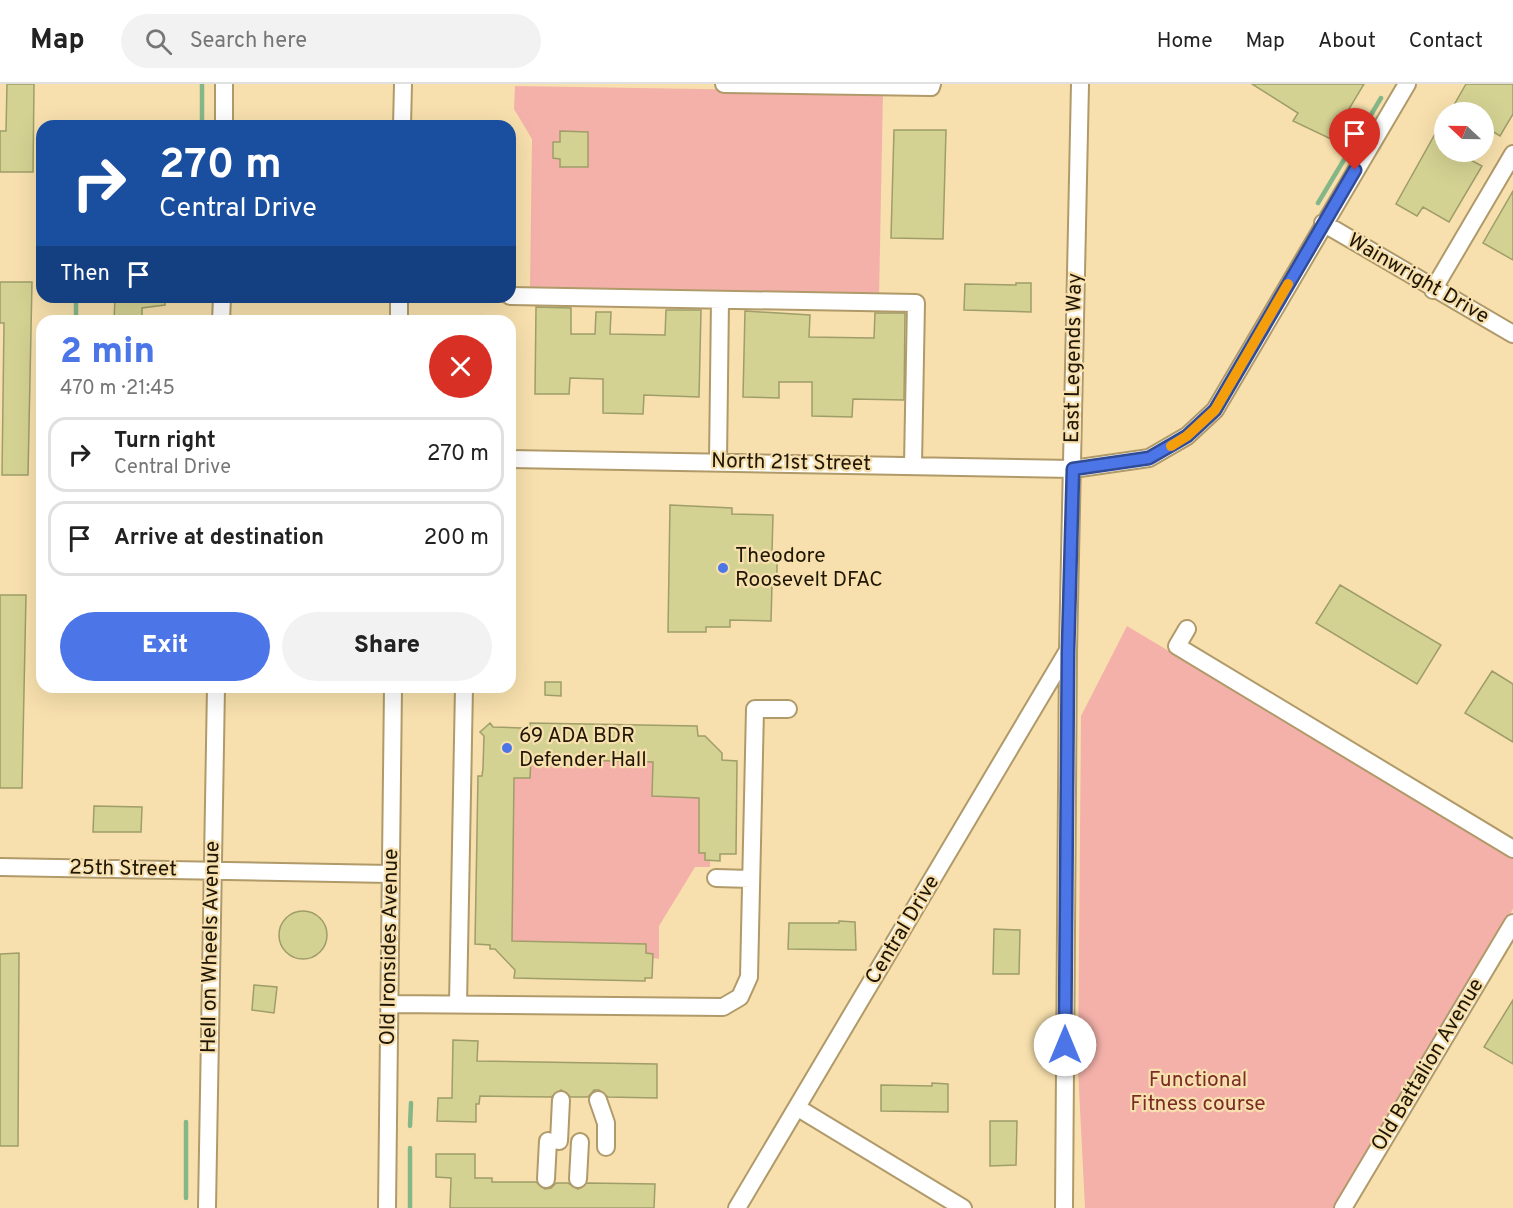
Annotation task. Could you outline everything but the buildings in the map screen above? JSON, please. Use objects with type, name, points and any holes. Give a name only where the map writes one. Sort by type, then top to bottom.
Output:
[{"type":"street","points":[[224,84],[224,120]]},
{"type":"street","points":[[402,120],[403,84]]},
{"type":"street","points":[[724,84],[931,87],[932,84]]},
{"type":"street","name":"East Legends Way","points":[[1064,1208],[1068,651],[1080,84]]},
{"type":"street","points":[[1073,469],[1149,458],[1187,436],[1215,410],[1323,223],[1407,84]]},
{"type":"street","points":[[1433,290],[1513,154]]},
{"type":"street","name":"Wainwright Drive","points":[[1323,223],[1433,290],[1513,334]]},
{"type":"street","points":[[516,296],[916,303],[913,464]]},
{"type":"street","points":[[718,461],[720,300]]},
{"type":"street","name":"North 21st Street","points":[[516,459],[913,464],[1073,469]]},
{"type":"street","points":[[1187,629],[1177,646],[1513,849]]},
{"type":"street","name":"Central Drive","points":[[737,1208],[1068,651]]},
{"type":"street","name":"Hell on Wheels Avenue","points":[[207,1208],[216,693]]},
{"type":"street","name":"Old Ironsides Avenue","points":[[387,1208],[393,693]]},
{"type":"street","points":[[459,1004],[464,693]]},
{"type":"street","points":[[389,1004],[723,1007],[741,996],[749,977],[755,709],[788,709]]},
{"type":"street","name":"25th Street","points":[[0,867],[390,874]]},
{"type":"street","points":[[717,878],[751,879]]},
{"type":"street","name":"Old Battalion Avenue","points":[[1343,1208],[1513,922]]},
{"type":"street","points":[[546,1179],[561,1100]]},
{"type":"street","points":[[598,1100],[606,1123],[606,1147]]},
{"type":"street","points":[[798,1108],[963,1208]]},
{"type":"street","points":[[578,1179],[580,1142]]},
{"type":"green space","points":[[515,86],[883,92],[879,298],[530,291],[532,139],[514,109]]},
{"type":"green space","name":"Functional Fitness course","points":[[1127,626],[1513,857],[1513,909],[1333,1208],[1085,1208],[1078,1069],[1081,716]]},
{"type":"green space","points":[[531,759],[700,762],[699,853],[705,853],[705,860],[710,860],[710,867],[695,867],[659,926],[659,959],[652,958],[652,954],[646,953],[645,944],[516,942],[512,944],[514,778]]},
{"type":"waterway","points":[[202,84],[202,120]]},
{"type":"waterway","points":[[1318,203],[1381,98]]},
{"type":"waterway","points":[[76,303],[76,315]]},
{"type":"waterway","points":[[410,1126],[411,1103]]},
{"type":"waterway","points":[[186,1122],[186,1198]]},
{"type":"waterway","points":[[410,1148],[410,1208]]},
{"type":"slow traffic","points":[[1171,446],[1187,436],[1215,410],[1288,284]]},
{"type":"place","name":"Theodore Roosevelt DFAC","points":[[723,568]]},
{"type":"place","name":"69 ADA BDR Defender Hall","points":[[507,748]]},
{"type":"route","points":[[1065,1045],[1068,651],[1073,469],[1149,458],[1187,436],[1215,410],[1355,170]]}]
